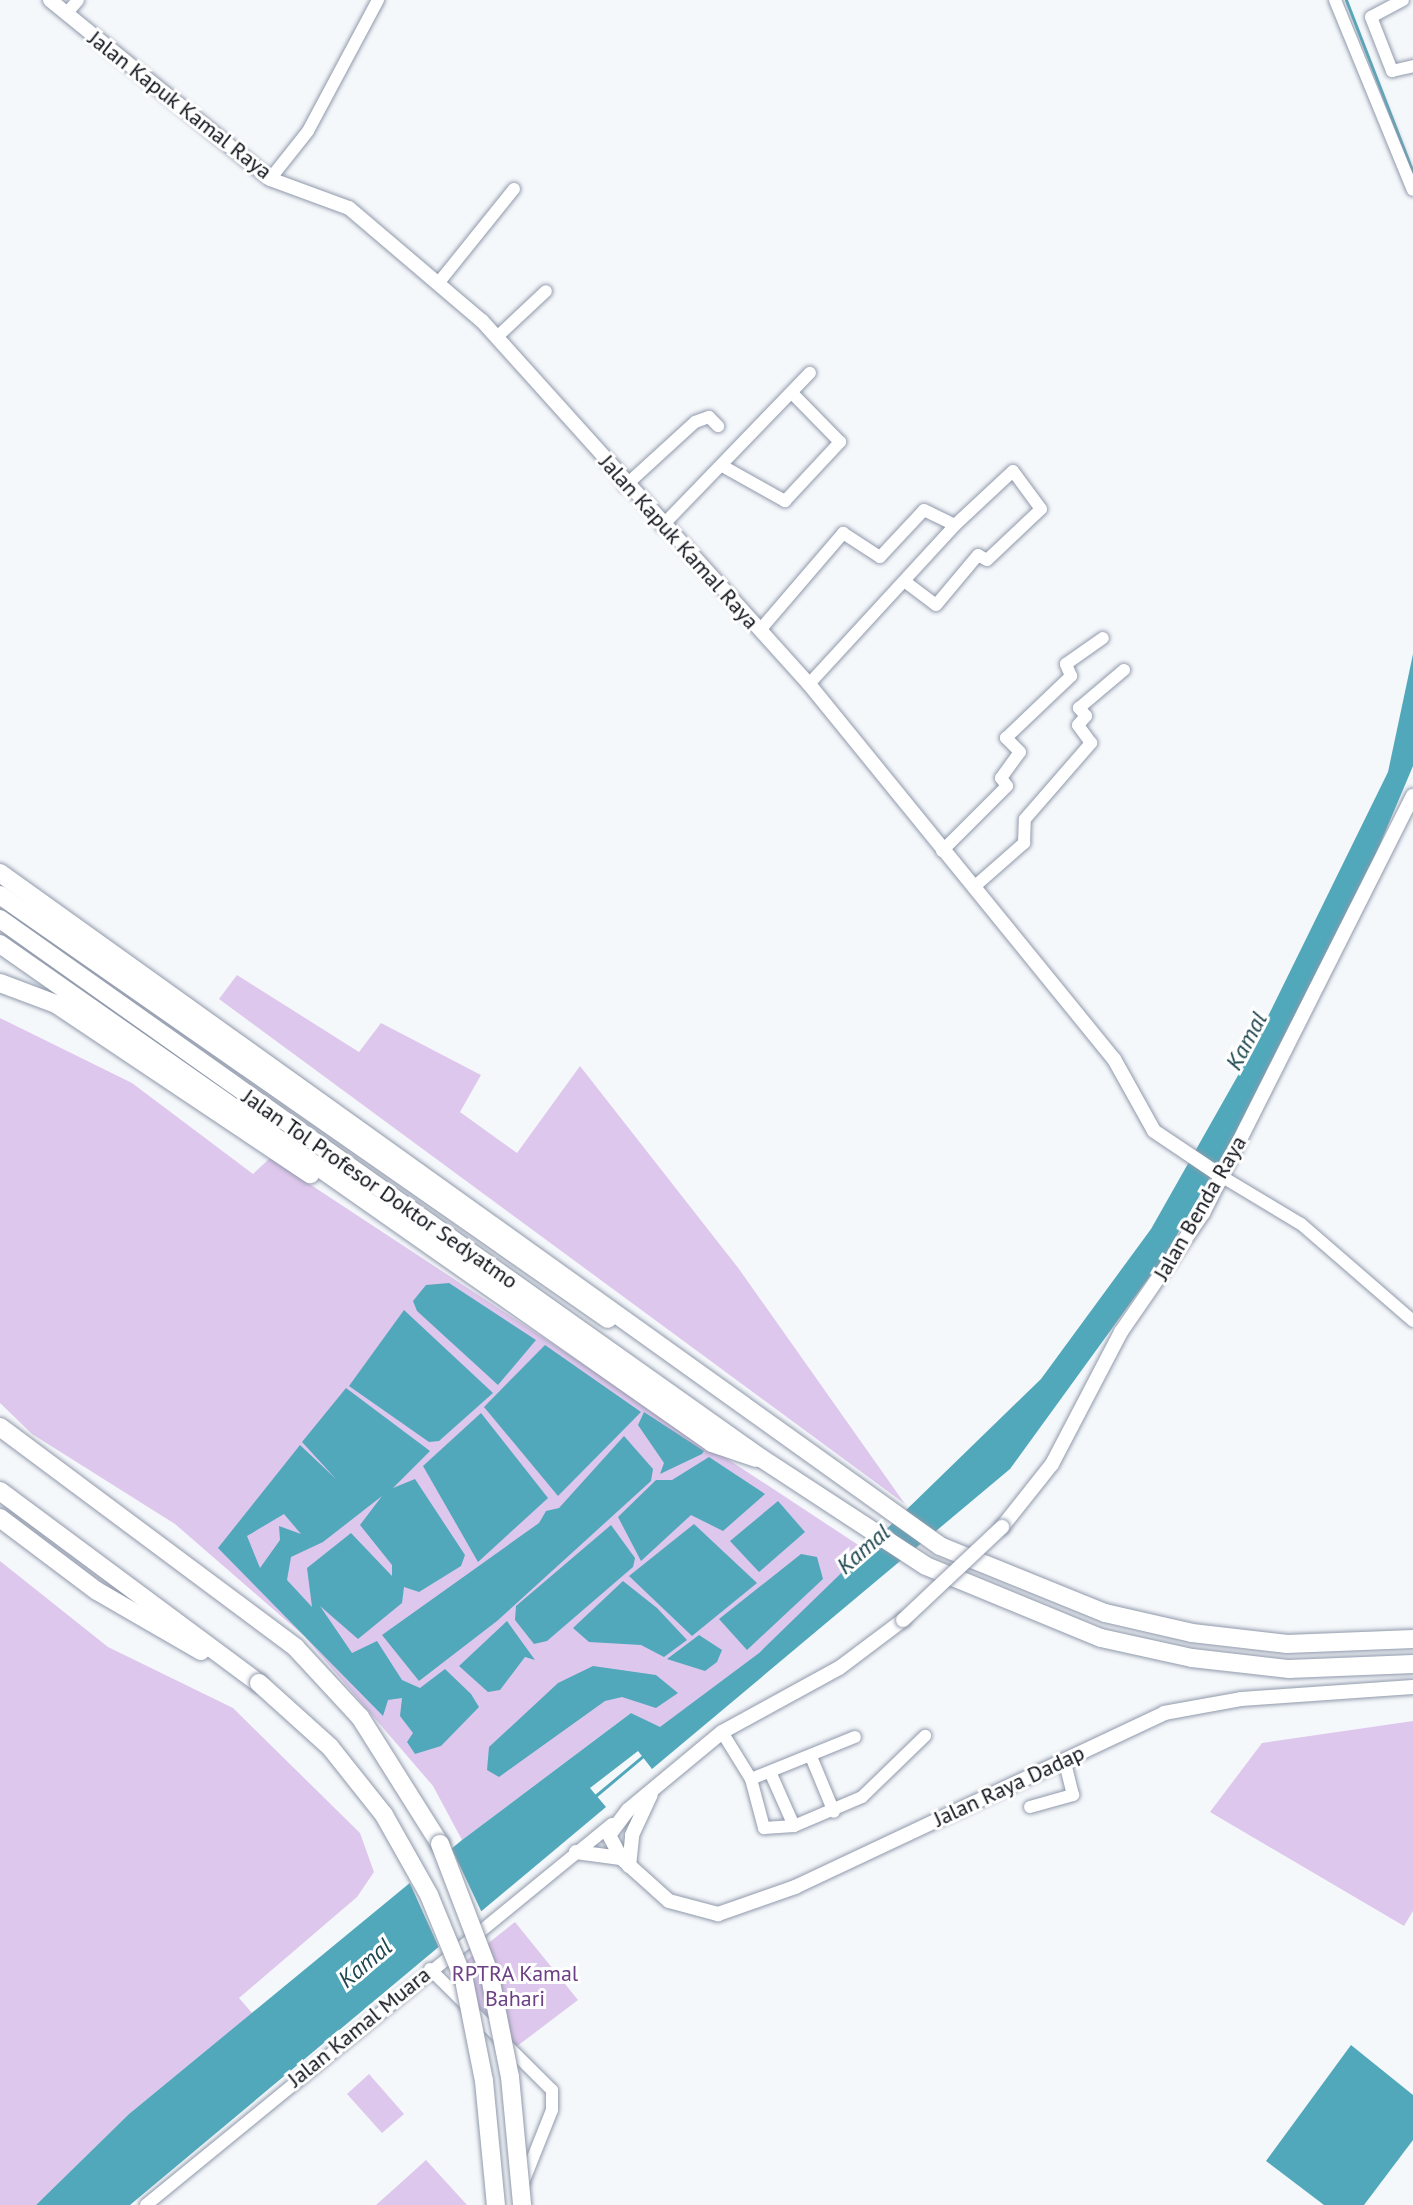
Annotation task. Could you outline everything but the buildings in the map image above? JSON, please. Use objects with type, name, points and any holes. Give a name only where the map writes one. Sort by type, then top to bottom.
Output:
[{"type":"highway","name":"Jalan Tol Profesor Doktor Sedyatmo","points":[[0,873],[553,1263],[703,1378],[940,1546],[1105,1613],[1192,1633],[1287,1644],[1413,1639]]},
{"type":"highway","name":"Jalan Tol Profesor Doktor Sedyatmo","points":[[0,895],[563,1289],[703,1378]]},
{"type":"highway","name":"Jalan Tol Profesor Doktor Sedyatmo","points":[[0,919],[761,1458],[926,1566],[1088,1634],[1192,1658],[1289,1669],[1413,1664]]},
{"type":"highway","name":"Jalan Tol Profesor Doktor Sedyatmo","points":[[0,944],[712,1443],[761,1458]]},
{"type":"highway","points":[[0,983],[56,1004],[250,1138],[409,1231]]},
{"type":"highway","points":[[0,1427],[296,1648],[360,1717],[440,1844],[489,1972],[510,2077],[522,2205]]},
{"type":"highway","points":[[0,1491],[259,1683],[348,1769],[429,1895],[464,1980],[484,2081],[496,2205]]},
{"type":"highway","points":[[0,1518],[128,1612],[259,1683]]},
{"type":"main road","name":"Jalan Kapuk Kamal Raya","points":[[50,0],[270,179],[349,208],[440,281],[497,337],[625,486],[809,684],[1114,1059],[1149,1124],[1191,1158],[1216,1173]]},
{"type":"main road","name":"Jalan Benda Raya","points":[[722,1732],[766,1711],[839,1668],[903,1620],[1002,1527],[1052,1464],[1121,1332],[1216,1173],[1413,796]]},
{"type":"main road","name":"Jalan Raya Dadap","points":[[625,1862],[669,1901],[697,1912],[744,1908],[1065,1762],[1132,1726],[1193,1706],[1413,1687]]},
{"type":"main road","points":[[625,1862],[609,1841],[612,1824],[722,1732]]},
{"type":"main road","points":[[625,1862],[632,1835],[653,1790]]},
{"type":"main road","points":[[576,1852],[625,1862]]},
{"type":"street","points":[[66,14],[78,0]]},
{"type":"street","points":[[270,179],[308,131],[378,0]]},
{"type":"street","points":[[1335,0],[1413,190]]},
{"type":"street","points":[[1403,0],[1371,17],[1392,71],[1413,66]]},
{"type":"street","points":[[440,281],[514,189]]},
{"type":"street","points":[[497,337],[546,291]]},
{"type":"street","points":[[662,526],[726,468],[810,373]]},
{"type":"street","points":[[726,468],[785,501],[840,442],[792,393]]},
{"type":"street","points":[[625,486],[695,422],[709,417],[718,426]]},
{"type":"street","points":[[809,684],[955,525],[1013,471],[1041,509],[987,560],[978,555],[936,605],[905,582]]},
{"type":"street","points":[[760,630],[843,533],[880,557],[929,508],[955,525]]},
{"type":"street","points":[[942,851],[1007,786],[1001,778],[1020,752],[1006,738],[1071,676],[1066,664],[1103,638]]},
{"type":"street","points":[[974,887],[1024,843],[1025,819],[1091,743],[1078,725],[1086,716],[1079,708],[1124,670]]},
{"type":"street","points":[[1216,1173],[1301,1224],[1413,1321]]},
{"type":"street","points":[[722,1732],[748,1775],[764,1828],[794,1826],[834,1812],[862,1797],[925,1736]]},
{"type":"street","points":[[748,1775],[771,1774],[812,1759],[855,1737]]},
{"type":"street","points":[[812,1759],[834,1812]]},
{"type":"street","points":[[1030,1807],[1073,1795],[1065,1762]]},
{"type":"street","points":[[771,1774],[794,1826]]},
{"type":"street","name":"Jalan Kamal Muara","points":[[146,2205],[430,1969],[612,1824]]},
{"type":"street","points":[[430,1969],[552,2090],[552,2110],[514,2205]]},
{"type":"green space","points":[[237,975],[359,1052],[381,1023],[481,1075],[460,1112],[517,1153],[580,1066],[739,1269],[905,1504],[219,999]]},
{"type":"green space","points":[[0,1018],[132,1083],[253,1174],[270,1158],[869,1552],[759,1653],[660,1728],[631,1713],[462,1840],[433,1786],[304,1636],[175,1524],[32,1434],[0,1403]]},
{"type":"green space","points":[[0,1561],[108,1647],[233,1708],[360,1833],[374,1872],[357,1897],[239,1998],[252,2013],[129,2114],[36,2205],[0,2205]]},
{"type":"green space","points":[[1413,1721],[1413,1911],[1404,1926],[1210,1812],[1262,1743]]},
{"type":"green space","name":"RPTRA Kamal Bahari","points":[[515,1922],[578,2000],[516,2047],[449,1974]]},
{"type":"green space","points":[[369,2074],[404,2114],[382,2133],[347,2094]]},
{"type":"green space","points":[[426,2160],[467,2205],[376,2205],[395,2188]]},
{"type":"water","points":[[1413,654],[1413,766],[1370,868],[1254,1101],[1166,1254],[1010,1469],[652,1769],[638,1751],[590,1788],[606,1807],[130,2205],[36,2205],[129,2114],[462,1840],[631,1713],[660,1727],[759,1653],[1041,1379],[1151,1229],[1245,1063],[1388,772]]},
{"type":"water","points":[[449,1283],[536,1340],[498,1385],[417,1311],[413,1301],[426,1285]]},
{"type":"water","points":[[404,1310],[493,1393],[439,1441],[429,1442],[349,1386]]},
{"type":"water","points":[[545,1345],[641,1412],[558,1496],[484,1407]]},
{"type":"water","points":[[346,1388],[430,1451],[393,1488],[415,1479],[465,1555],[461,1566],[419,1592],[404,1587],[402,1603],[358,1639],[320,1606],[352,1653],[377,1641],[402,1680],[420,1688],[445,1669],[471,1694],[479,1707],[441,1746],[415,1754],[407,1742],[413,1733],[400,1716],[402,1698],[388,1700],[383,1716],[218,1548],[300,1445],[336,1479],[302,1442]],"holes":[[[382,1496],[360,1525],[392,1565],[392,1576],[351,1533],[307,1568],[312,1607],[287,1580],[291,1557],[323,1542]],[[284,1514],[301,1534],[279,1526],[280,1540],[260,1568],[247,1536]]]},
{"type":"water","points":[[644,1412],[704,1451],[702,1454],[660,1474],[664,1463],[638,1425]]},
{"type":"water","points":[[481,1413],[548,1498],[478,1562],[423,1466]]},
{"type":"water","points":[[624,1436],[653,1469],[651,1481],[497,1621],[419,1681],[382,1635],[539,1523],[546,1511],[559,1508]]},
{"type":"water","points":[[709,1457],[765,1494],[723,1531],[691,1515],[641,1561],[618,1517],[656,1480],[672,1480]]},
{"type":"water","points":[[778,1501],[805,1532],[759,1572],[730,1541]]},
{"type":"water","points":[[694,1524],[757,1583],[692,1636],[629,1576]]},
{"type":"water","points":[[611,1525],[635,1558],[633,1567],[547,1641],[534,1644],[515,1620],[516,1606]]},
{"type":"water","points":[[801,1554],[817,1557],[823,1579],[747,1650],[719,1619]]},
{"type":"water","points":[[623,1581],[657,1608],[687,1640],[664,1657],[641,1645],[589,1642],[573,1628]]},
{"type":"water","points":[[507,1621],[535,1660],[525,1657],[500,1690],[488,1692],[459,1666]]},
{"type":"water","points":[[699,1635],[722,1650],[717,1662],[705,1671],[667,1659]]},
{"type":"water","points":[[593,1666],[656,1675],[678,1693],[656,1708],[622,1697],[605,1701],[499,1777],[487,1770],[489,1747],[558,1683]]},
{"type":"water","points":[[1351,2045],[1413,2095],[1413,2140],[1364,2205],[1324,2205],[1266,2161]]},
{"type":"pier","points":[[450,1845],[483,1915],[440,1950],[408,1879]]},
{"type":"waterway","name":"Kamal","points":[[1346,0],[1413,173]]},
{"type":"waterway","name":"Kamal","points":[[594,1797],[643,1756]]}]
